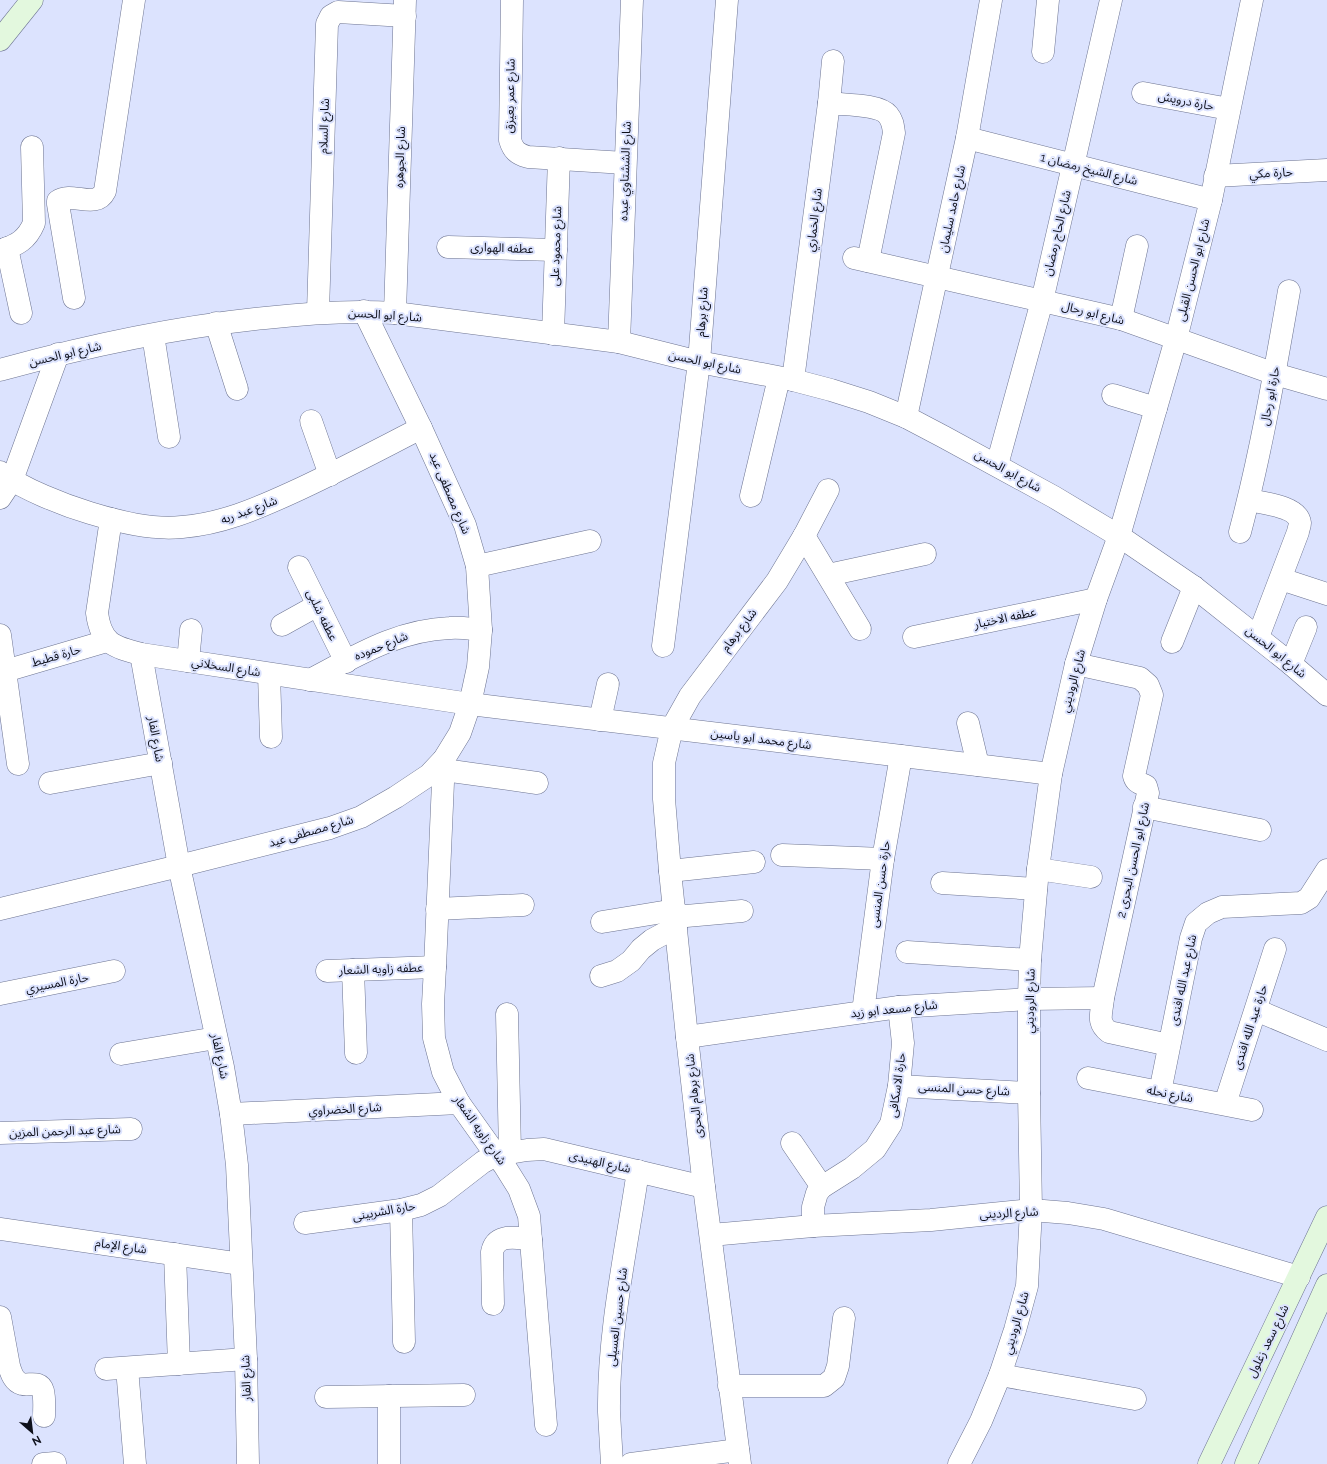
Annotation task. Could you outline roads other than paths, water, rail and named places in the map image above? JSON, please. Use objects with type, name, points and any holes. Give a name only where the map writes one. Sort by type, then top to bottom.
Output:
[{"type":"street","points":[[0,40],[32,0]]},
{"type":"street","points":[[74,298],[58,201],[64,198],[94,200],[105,191],[134,0]]},
{"type":"street","name":"شارع عمر بعيزق","points":[[512,0],[510,140],[513,149],[519,154],[528,157],[625,163]]},
{"type":"street","name":"شارع الششتاوي عبده","points":[[619,342],[632,0]]},
{"type":"street","name":"شارع برهام","points":[[664,646],[699,362],[727,0]]},
{"type":"street","name":"شارع حامد سليمان","points":[[906,418],[968,138],[991,0]]},
{"type":"street","points":[[1043,52],[1048,0]]},
{"type":"street","name":"شارع الحاج رمضان","points":[[997,465],[1042,301],[1111,0]]},
{"type":"street","name":"شارع ابو الحسن القبلى","points":[[1119,536],[1176,339],[1210,200],[1252,0]]},
{"type":"street","name":"شارع السلام","points":[[318,312],[327,24],[331,16],[338,12],[405,8]]},
{"type":"street","name":"شارع الجوهره","points":[[395,313],[405,8]]},
{"type":"street","name":"شارع الخماري","points":[[751,496],[786,379],[829,103],[833,61]]},
{"type":"street","name":"حارة درويش","points":[[1142,93],[1230,109]]},
{"type":"street","name":"شارع ابو رحال","points":[[829,103],[878,108],[887,114],[893,122],[894,133],[861,259],[1121,319],[1275,374],[1327,389]]},
{"type":"street","name":"شارع الشيخ رمضان 1","points":[[968,138],[1210,200]]},
{"type":"street","points":[[21,313],[4,250],[24,239],[30,232],[34,223],[32,147]]},
{"type":"street","name":"شارع محمود على","points":[[553,334],[560,158]]},
{"type":"street","name":"حارة مكي","points":[[1215,176],[1327,170]]},
{"type":"street","points":[[1121,319],[1137,246]]},
{"type":"street","name":"عطفه الهوارى","points":[[448,247],[556,250]]},
{"type":"street","name":"حارة ابو رحال","points":[[1240,532],[1249,500],[1275,374],[1289,290]]},
{"type":"street","name":"شارع ابو الحسن","points":[[0,370],[58,354],[216,323],[318,312],[364,311],[395,313],[619,342],[699,362],[786,379],[831,390],[869,402],[906,418],[997,465],[1119,536],[1194,587],[1291,664],[1327,695]]},
{"type":"street","name":"شارع مصطفى عيد","points":[[0,909],[330,828],[361,817],[396,797],[444,765],[460,733],[470,704],[478,667],[481,630],[477,566],[466,525],[364,311]]},
{"type":"street","points":[[216,323],[238,389]]},
{"type":"street","points":[[153,335],[169,437]]},
{"type":"street","points":[[4,484],[58,354]]},
{"type":"street","points":[[1113,395],[1156,408]]},
{"type":"street","points":[[311,421],[330,475]]},
{"type":"street","name":"شارع عبد ربه","points":[[4,484],[111,520],[138,526],[182,527],[223,521],[266,504],[330,475],[421,428]]},
{"type":"street","name":"شارع برهام","points":[[672,728],[690,696],[777,581],[804,536],[828,490]]},
{"type":"street","points":[[1249,500],[1287,509],[1295,514],[1300,523],[1281,579],[1258,638]]},
{"type":"street","points":[[107,641],[99,628],[97,614],[111,520]]},
{"type":"street","points":[[804,536],[860,629]]},
{"type":"street","name":"شارع الروديني","points":[[959,1464],[981,1421],[1000,1375],[1015,1330],[1027,1286],[1031,1210],[1029,999],[1030,960],[1037,879],[1051,774],[1076,664],[1096,599],[1119,536]]},
{"type":"street","points":[[477,566],[590,541]]},
{"type":"street","points":[[828,575],[924,554]]},
{"type":"street","name":"عطفه شلبى","points":[[299,567],[346,662]]},
{"type":"street","points":[[1281,579],[1327,594]]},
{"type":"street","points":[[1172,642],[1194,587]]},
{"type":"street","name":"عطفه الاختيار","points":[[914,637],[1096,599]]},
{"type":"street","points":[[282,625],[318,605]]},
{"type":"street","name":"شارع حموده","points":[[310,680],[366,650],[393,638],[422,631],[451,627],[481,630]]},
{"type":"street","points":[[1291,664],[1306,627]]},
{"type":"street","points":[[188,661],[191,630]]},
{"type":"street","points":[[0,635],[18,764]]},
{"type":"street","name":"شارع السخلاني","points":[[107,641],[120,649],[141,654],[470,704]]},
{"type":"street","name":"حارة قطيط","points":[[5,671],[107,641]]},
{"type":"street","name":"شارع الفار","points":[[141,654],[179,866],[223,1067],[231,1114],[237,1165],[246,1359],[248,1464]]},
{"type":"street","name":"شارع ابو الحسن البحرى 2","points":[[1076,664],[1140,678],[1148,685],[1152,695],[1134,776],[1135,780],[1139,784],[1146,786],[1148,789],[1103,998],[1100,1020],[1103,1027],[1109,1032],[1169,1045]]},
{"type":"street","points":[[269,674],[271,737]]},
{"type":"street","points":[[600,720],[608,684]]},
{"type":"street","name":"شارع محمد ابو ياسين","points":[[470,704],[1051,774]]},
{"type":"street","points":[[968,723],[978,765]]},
{"type":"street","name":"شارع برهام البحرى","points":[[672,728],[664,763],[664,799],[670,871],[704,1187],[739,1457]]},
{"type":"street","name":"حارة حسن المنسى","points":[[863,1012],[883,859],[900,756]]},
{"type":"street","points":[[50,783],[161,763]]},
{"type":"street","points":[[444,765],[537,782]]},
{"type":"street","name":"شارع زاويه الشعار","points":[[444,765],[433,1004],[434,1038],[443,1072],[459,1103],[503,1154],[504,1164],[519,1189],[529,1216],[546,1425]]},
{"type":"street","points":[[1144,807],[1260,830]]},
{"type":"street","points":[[782,855],[883,859]]},
{"type":"street","points":[[670,871],[754,862]]},
{"type":"street","name":"شارع عبد الله افندى","points":[[1160,1092],[1191,938],[1196,923],[1208,913],[1222,907],[1302,903],[1309,898],[1327,870]]},
{"type":"street","points":[[942,883],[1091,877]]},
{"type":"street","points":[[437,909],[523,905]]},
{"type":"street","points":[[602,922],[675,918],[742,911]]},
{"type":"street","points":[[602,976],[617,971],[631,962],[641,949],[675,918]]},
{"type":"street","name":"حارة عبد الله افندى","points":[[1225,1104],[1275,950]]},
{"type":"street","points":[[907,952],[1030,960]]},
{"type":"street","name":"عطفه زاويه الشعار","points":[[327,971],[435,967]]},
{"type":"street","points":[[354,970],[356,1053]]},
{"type":"street","name":"حارة المسيري","points":[[0,994],[114,971]]},
{"type":"street","name":"شارع مسعد ابو زيد","points":[[687,1037],[899,1007],[1029,999],[1103,998]]},
{"type":"street","name":"حارة الاسكافى","points":[[822,1187],[852,1168],[875,1149],[891,1124],[899,1086],[903,1043],[899,1007]]},
{"type":"street","points":[[1256,1010],[1327,1040]]},
{"type":"street","points":[[503,1154],[507,1014]]},
{"type":"street","points":[[121,1054],[216,1038]]},
{"type":"street","name":"شارع نحله","points":[[1088,1078],[1252,1110]]},
{"type":"street","name":"شارع حسن المنسى","points":[[899,1086],[1029,1092]]},
{"type":"street","name":"شارع الخضراوي","points":[[231,1114],[459,1103]]},
{"type":"street","name":"شارع عبد الرحمن المزين","points":[[0,1133],[131,1129]]},
{"type":"street","points":[[792,1143],[822,1187],[817,1193],[813,1207],[813,1226]]},
{"type":"street","name":"شارع الهنيدى","points":[[503,1154],[544,1149],[704,1187]]},
{"type":"street","name":"حارة الشربينى","points":[[305,1223],[401,1210],[420,1205],[439,1196],[483,1162],[503,1154]]},
{"type":"street","name":"شارع حسين العسيلى","points":[[612,1464],[609,1412],[612,1359],[617,1306],[638,1171]]},
{"type":"street","points":[[401,1210],[404,1342]]},
{"type":"street","name":"شارع الردينى","points":[[710,1235],[813,1226],[931,1220],[1031,1210],[1068,1213],[1104,1219],[1299,1277]]},
{"type":"street","name":"شارع سعد زغلول","points":[[1209,1464],[1327,1217]]},
{"type":"street","name":"شارع الإمام","points":[[0,1229],[241,1264]]},
{"type":"street","points":[[493,1304],[493,1245],[499,1240],[506,1238],[530,1239]]},
{"type":"street","points":[[175,1254],[179,1364]]},
{"type":"street","points":[[1246,1464],[1325,1292]]},
{"type":"street","points":[[0,1317],[9,1366],[12,1374],[16,1380],[22,1384],[34,1383],[39,1385],[43,1391],[44,1416]]},
{"type":"street","points":[[729,1386],[824,1386],[834,1378],[838,1366],[844,1318]]},
{"type":"street","points":[[135,1464],[116,1369],[246,1359]]},
{"type":"street","points":[[1000,1375],[1134,1399]]},
{"type":"street","points":[[326,1398],[464,1394]]},
{"type":"street","points":[[389,1396],[389,1464]]},
{"type":"street","points":[[631,1464],[739,1457]]}]
